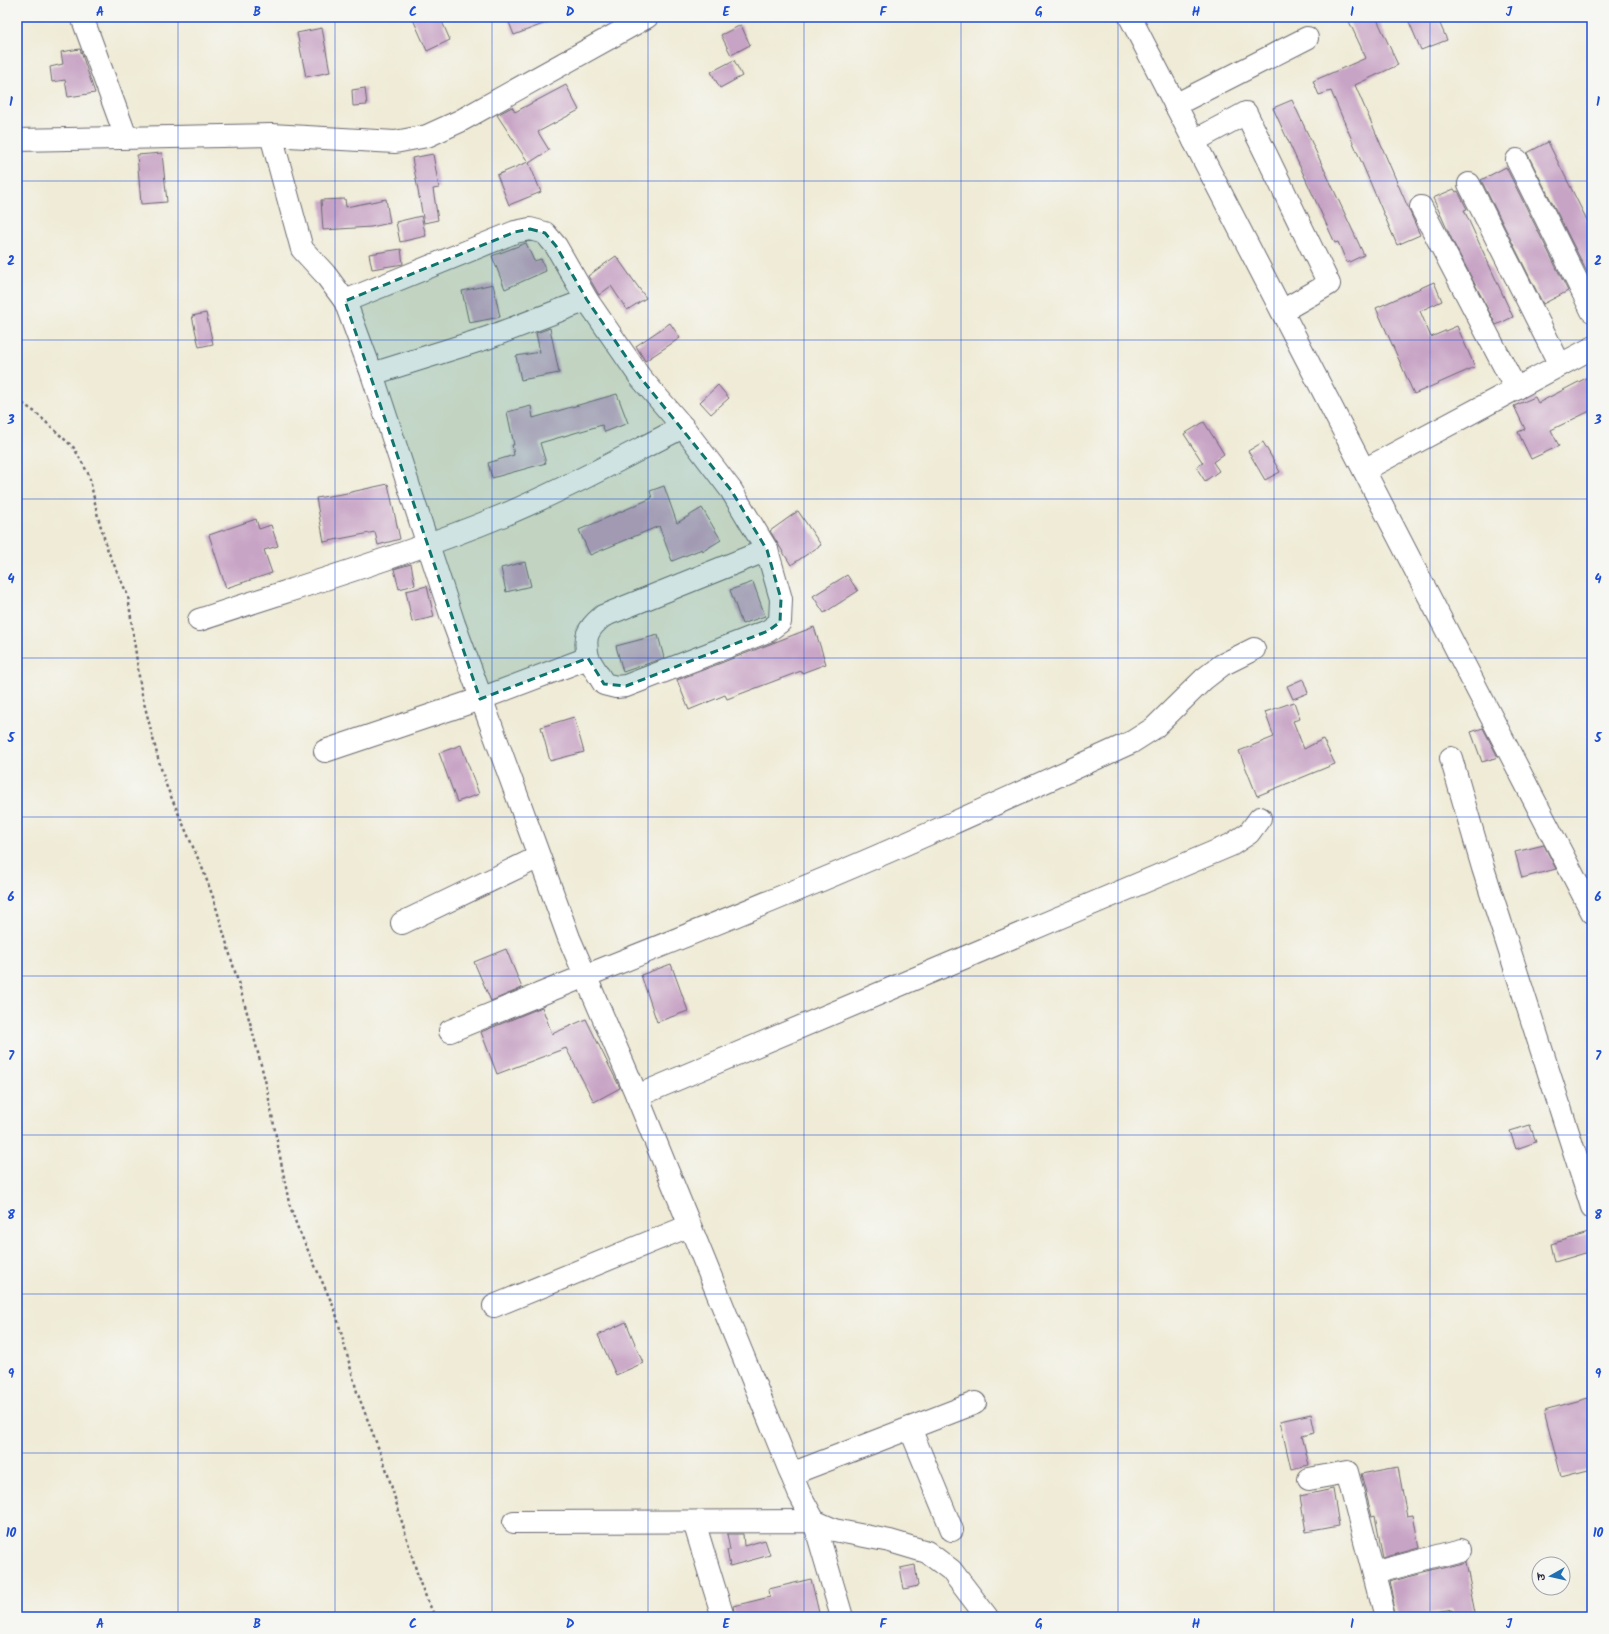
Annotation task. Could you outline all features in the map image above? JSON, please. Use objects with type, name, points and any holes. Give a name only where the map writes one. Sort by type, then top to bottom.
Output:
[{"type":"street","points":[[82,17],[126,137]]},
{"type":"street","points":[[17,140],[271,135],[395,142],[427,136],[460,121],[647,17]]},
{"type":"street","points":[[1130,17],[1592,912]]},
{"type":"street","points":[[1175,105],[1307,38]]},
{"type":"street","points":[[1194,141],[1246,113],[1330,284],[1282,311]]},
{"type":"street","points":[[271,135],[302,249],[326,274],[345,301],[372,374],[480,699],[569,938],[636,1096],[791,1474],[814,1521],[842,1617]]},
{"type":"street","points":[[1517,160],[1592,310]]},
{"type":"street","points":[[1469,184],[1560,365]]},
{"type":"street","points":[[1421,207],[1516,389]]},
{"type":"street","points":[[345,301],[515,232],[530,229],[544,233],[556,246],[587,300],[640,378],[683,427],[731,490],[767,550],[781,599],[782,612],[780,622],[768,631],[626,686],[616,687],[604,684],[588,658],[585,643],[587,634],[592,626],[603,616],[767,550]]},
{"type":"street","points":[[372,374],[487,338],[587,300]]},
{"type":"street","points":[[1364,470],[1592,348]]},
{"type":"street","points":[[199,620],[428,544],[549,496],[683,427]]},
{"type":"street","points":[[450,1031],[585,974],[802,888],[966,817],[1132,742],[1154,728],[1204,679],[1222,665],[1254,649]]},
{"type":"street","points":[[325,751],[480,699],[588,658]]},
{"type":"street","points":[[1451,758],[1483,868],[1592,1207]]},
{"type":"street","points":[[636,1096],[1232,845],[1249,833],[1260,818]]},
{"type":"street","points":[[402,923],[539,857]]},
{"type":"street","points":[[494,1306],[689,1226]]},
{"type":"street","points":[[791,1474],[975,1403]]},
{"type":"street","points":[[910,1428],[952,1530]]},
{"type":"street","points":[[1308,1479],[1347,1472],[1386,1617]]},
{"type":"street","points":[[514,1522],[814,1521],[834,1530],[890,1541],[927,1552],[951,1570],[987,1617]]},
{"type":"street","points":[[694,1522],[723,1617]]},
{"type":"street","points":[[1374,1573],[1461,1550]]},
{"type":"path","points":[[17,401],[35,412],[63,436],[74,448],[89,475],[108,551],[128,596],[141,691],[158,758],[166,785],[213,897],[251,1026],[266,1084],[289,1203],[297,1226],[335,1310],[357,1392],[386,1468],[420,1583],[435,1617]]},
{"type":"highlighted area","points":[[530,229],[545,233],[556,246],[587,300],[640,377],[731,490],[767,550],[781,599],[780,622],[768,631],[626,686],[604,684],[588,658],[480,699],[345,301],[515,232]]},
{"type":"building","points":[[412,17],[440,17],[450,40],[427,51]]},
{"type":"building","points":[[507,17],[558,17],[559,18],[514,35]]},
{"type":"building","points":[[1347,17],[1376,17],[1398,65],[1355,85],[1420,235],[1397,245],[1331,91],[1319,95],[1313,81],[1366,58]]},
{"type":"building","points":[[1407,17],[1437,17],[1447,40],[1421,50]]},
{"type":"building","points":[[741,25],[750,45],[731,55],[721,35]]},
{"type":"building","points":[[322,28],[330,72],[306,77],[297,33]]},
{"type":"building","points":[[80,49],[95,93],[68,97],[65,80],[52,82],[50,67],[63,64],[61,52]]},
{"type":"building","points":[[734,60],[742,76],[720,88],[711,72]]},
{"type":"building","points":[[566,85],[579,110],[538,132],[549,150],[529,163],[541,192],[509,205],[497,175],[528,162],[497,115],[512,107],[515,112]]},
{"type":"building","points":[[365,88],[367,105],[353,106],[352,90]]},
{"type":"building","points":[[1292,100],[1364,255],[1347,263],[1338,242],[1335,243],[1273,108]]},
{"type":"building","points":[[1548,142],[1592,230],[1591,280],[1527,153]]},
{"type":"building","points":[[162,153],[167,202],[141,204],[137,155]]},
{"type":"building","points":[[433,154],[439,188],[433,189],[438,220],[424,223],[412,158]]},
{"type":"building","points":[[1506,167],[1568,291],[1543,304],[1481,180]]},
{"type":"building","points":[[1454,189],[1456,192],[1458,191],[1467,209],[1464,210],[1513,317],[1496,325],[1452,240],[1433,198]]},
{"type":"building","points":[[345,199],[346,207],[386,199],[390,223],[371,227],[323,230],[321,200]]},
{"type":"building","points":[[421,216],[426,236],[400,242],[396,222]]},
{"type":"building","points":[[526,243],[534,261],[541,259],[546,271],[505,289],[492,256]]},
{"type":"building","points":[[401,249],[403,264],[372,269],[369,254]]},
{"type":"building","points":[[616,256],[646,298],[627,310],[611,286],[599,295],[588,276]]},
{"type":"building","points":[[1434,282],[1442,301],[1420,311],[1431,337],[1457,326],[1475,367],[1414,394],[1376,308]]},
{"type":"building","points":[[493,284],[500,317],[469,323],[462,291]]},
{"type":"building","points":[[206,313],[213,344],[199,347],[192,316]]},
{"type":"building","points":[[670,323],[680,338],[645,361],[636,346]]},
{"type":"building","points":[[550,328],[559,373],[521,380],[516,356],[540,352],[536,333]]},
{"type":"building","points":[[1592,375],[1592,410],[1551,430],[1559,446],[1531,459],[1518,432],[1525,429],[1514,406],[1535,397],[1538,403]]},
{"type":"building","points":[[718,385],[729,398],[711,414],[700,402]]},
{"type":"building","points":[[617,394],[628,423],[605,432],[602,425],[540,443],[546,463],[492,478],[488,463],[514,455],[512,445],[514,445],[507,412],[531,406],[533,418]]},
{"type":"building","points":[[1204,422],[1224,454],[1213,462],[1219,471],[1205,481],[1196,467],[1203,463],[1184,434]]},
{"type":"building","points":[[1263,442],[1280,472],[1265,480],[1248,451]]},
{"type":"building","points":[[388,484],[400,539],[378,545],[375,532],[324,542],[316,498]]},
{"type":"building","points":[[664,486],[677,523],[702,508],[721,540],[703,551],[702,549],[672,561],[659,526],[590,555],[579,530],[652,498],[650,491]]},
{"type":"building","points":[[798,511],[821,545],[791,565],[770,531]]},
{"type":"building","points":[[256,519],[259,529],[271,525],[278,546],[264,550],[272,573],[226,588],[209,535]]},
{"type":"building","points":[[525,562],[531,586],[506,592],[501,568]]},
{"type":"building","points":[[411,564],[415,585],[399,589],[394,569]]},
{"type":"building","points":[[847,575],[858,591],[824,613],[813,596]]},
{"type":"building","points":[[753,582],[765,616],[742,624],[730,590]]},
{"type":"building","points":[[427,586],[434,617],[412,622],[406,591]]},
{"type":"building","points":[[814,627],[826,664],[802,673],[801,671],[727,699],[725,695],[689,710],[677,680]]},
{"type":"building","points":[[658,635],[664,658],[623,672],[616,646]]},
{"type":"building","points":[[1303,679],[1308,693],[1293,699],[1287,686]]},
{"type":"building","points":[[1294,702],[1300,719],[1293,721],[1304,749],[1323,739],[1335,764],[1257,796],[1239,751],[1274,737],[1265,712]]},
{"type":"building","points":[[574,717],[584,752],[550,761],[541,727]]},
{"type":"building","points":[[1483,728],[1498,757],[1482,762],[1471,732]]},
{"type":"building","points":[[461,745],[479,794],[457,802],[439,753]]},
{"type":"building","points":[[1544,845],[1556,869],[1522,878],[1515,852]]},
{"type":"building","points":[[506,949],[522,988],[491,1001],[474,962]]},
{"type":"building","points":[[671,964],[688,1011],[657,1022],[641,975]]},
{"type":"building","points":[[542,1007],[552,1034],[586,1019],[620,1088],[594,1102],[566,1048],[497,1074],[481,1032]]},
{"type":"building","points":[[1530,1125],[1536,1142],[1516,1149],[1510,1131]]},
{"type":"building","points":[[1592,1232],[1592,1251],[1555,1262],[1551,1244]]},
{"type":"building","points":[[626,1322],[643,1363],[616,1375],[598,1335]]},
{"type":"building","points":[[1592,1397],[1592,1468],[1561,1476],[1544,1410]]},
{"type":"building","points":[[1311,1414],[1315,1433],[1302,1436],[1309,1465],[1291,1469],[1280,1421]]},
{"type":"building","points":[[1398,1467],[1407,1516],[1413,1515],[1419,1548],[1383,1558],[1375,1516],[1372,1517],[1361,1474]]},
{"type":"building","points":[[1333,1489],[1339,1526],[1306,1532],[1300,1496]]},
{"type":"building","points":[[727,1534],[743,1534],[744,1546],[765,1540],[770,1555],[730,1566],[727,1550],[730,1550]]},
{"type":"building","points":[[1466,1562],[1477,1617],[1455,1617],[1453,1609],[1411,1617],[1397,1617],[1389,1582]]},
{"type":"building","points":[[915,1565],[918,1586],[904,1589],[900,1568]]},
{"type":"building","points":[[811,1579],[820,1617],[735,1617],[733,1606],[770,1597],[769,1589]]}]
